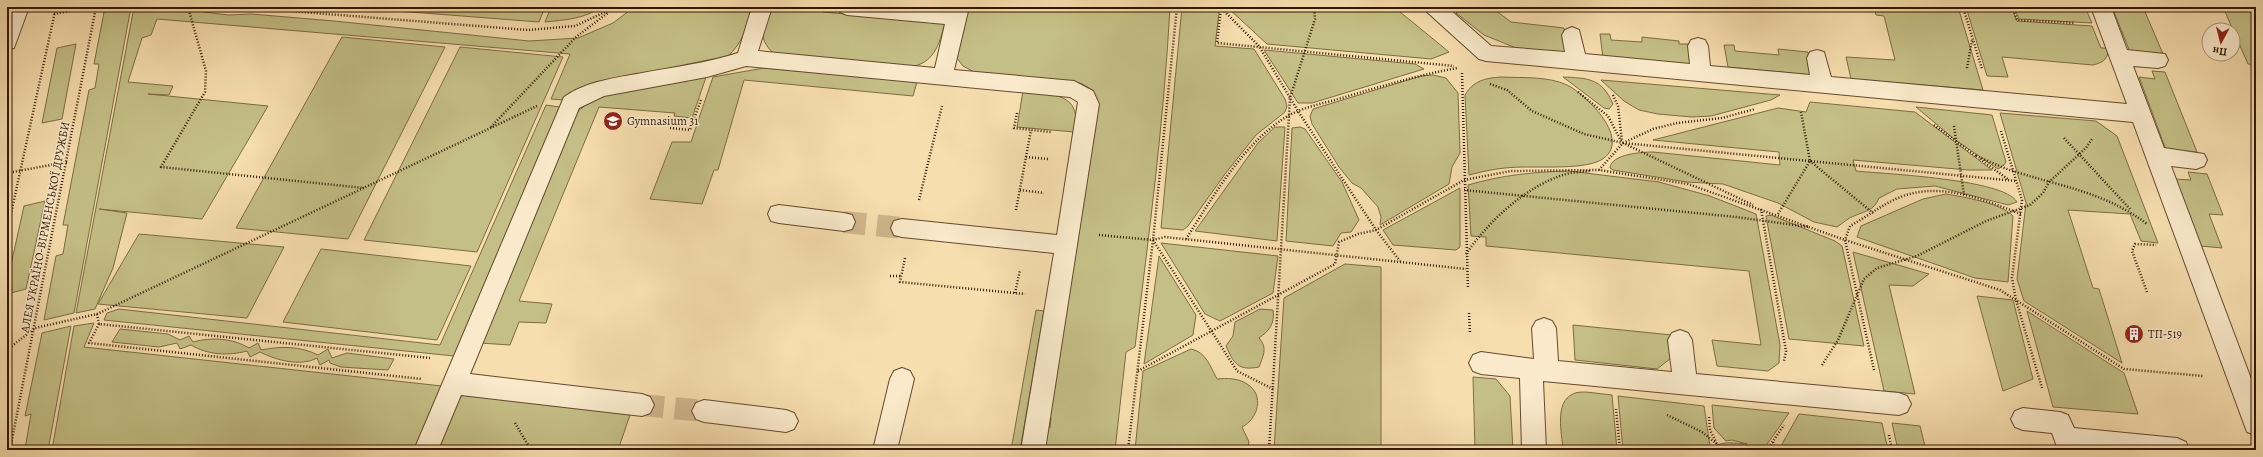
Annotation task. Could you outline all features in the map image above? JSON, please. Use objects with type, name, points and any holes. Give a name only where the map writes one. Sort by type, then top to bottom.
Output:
[{"type":"lane","points":[[7,42],[19,7]]},
{"type":"lane","points":[[746,58],[762,7]]},
{"type":"lane","points":[[847,7],[958,12],[943,75]]},
{"type":"lane","points":[[1434,7],[1486,53],[2141,114]]},
{"type":"lane","points":[[2100,7],[2120,57],[2256,424]]},
{"type":"lane","points":[[1572,35],[1576,61]]},
{"type":"lane","points":[[1698,46],[1701,73]]},
{"type":"lane","points":[[2120,57],[2158,60]]},
{"type":"lane","points":[[426,450],[571,103],[585,95],[614,86],[725,65],[746,58],[943,75],[1074,89],[1086,97],[1089,104],[1056,297],[1033,450]]},
{"type":"lane","points":[[1817,58],[1822,84]]},
{"type":"lane","points":[[2157,156],[2196,160]]},
{"type":"lane","points":[[779,214],[844,222]]},
{"type":"lane","points":[[907,228],[1065,245]]},
{"type":"lane","points":[[1534,450],[1539,370],[1544,328]]},
{"type":"lane","points":[[1680,340],[1685,383]]},
{"type":"lane","points":[[1481,364],[1890,403]]},
{"type":"lane","points":[[885,450],[902,379]]},
{"type":"lane","points":[[454,383],[642,405]]},
{"type":"lane","points":[[704,411],[786,421]]},
{"type":"lane","points":[[2023,419],[2060,423],[2066,439],[2177,450]]},
{"type":"path","points":[[7,232],[56,7]]},
{"type":"path","points":[[54,14],[90,7]]},
{"type":"path","name":"АЛЕЯ УКРАЇНО-ВІРМЕНСЬКОЇ ДРУЖБИ","points":[[10,450],[35,328],[96,7]]},
{"type":"path","points":[[188,7],[206,71],[205,92],[161,167],[364,188]]},
{"type":"path","points":[[239,7],[528,30],[575,26],[615,8]]},
{"type":"path","points":[[1128,450],[1153,240],[1177,7]]},
{"type":"path","points":[[1269,450],[1290,98],[1315,19],[1314,7]]},
{"type":"path","points":[[1950,7],[1965,12]]},
{"type":"path","points":[[1963,7],[2022,200],[2012,278],[2016,300],[2051,422]]},
{"type":"path","points":[[2013,7],[2017,20],[2080,24]]},
{"type":"path","points":[[490,129],[576,36],[615,8]]},
{"type":"path","points":[[1220,8],[1259,46],[1298,111],[1376,230],[1400,261]]},
{"type":"path","points":[[1220,8],[1217,43],[1461,67],[1465,70]]},
{"type":"path","points":[[1186,239],[1218,188],[1251,146],[1274,125],[1298,111],[1425,73],[1461,67]]},
{"type":"path","points":[[1461,67],[1466,269],[1468,289]]},
{"type":"path","points":[[943,75],[947,84],[907,228],[900,282],[1056,297]]},
{"type":"path","points":[[1486,82],[1506,90],[1532,111],[1545,117],[1584,134],[1623,143],[2016,181]]},
{"type":"path","points":[[1574,89],[1608,116],[1623,143],[1762,209]]},
{"type":"path","points":[[1903,91],[1906,103],[2009,180]]},
{"type":"path","points":[[1611,93],[1616,97],[1623,143]]},
{"type":"path","points":[[7,350],[35,328],[97,314],[539,105]]},
{"type":"path","points":[[1466,254],[1472,242],[1524,196],[1561,175],[1599,170],[1623,143],[1653,129],[1677,122],[1722,118],[1762,106]]},
{"type":"path","points":[[1018,108],[1014,128],[1059,133]]},
{"type":"path","points":[[1778,214],[1810,161],[1802,113]]},
{"type":"path","points":[[670,128],[690,130]]},
{"type":"path","points":[[1010,239],[1031,130]]},
{"type":"path","points":[[1803,395],[1838,340],[1858,297],[1864,279],[1877,268],[1907,260],[1935,248],[1986,221],[2012,210],[2030,205],[2043,193],[2049,182],[2086,148],[2094,135]]},
{"type":"path","points":[[2063,136],[2132,211],[2149,226]]},
{"type":"path","points":[[1976,156],[2014,172],[2110,199],[2132,211]]},
{"type":"path","points":[[1810,161],[1873,213]]},
{"type":"path","points":[[7,173],[67,162]]},
{"type":"path","points":[[1138,371],[1335,264],[1339,242],[1358,234],[1376,230],[1464,180],[1511,171],[1599,170],[1688,184],[1778,214],[1846,240],[2000,290],[2124,369],[2239,379]]},
{"type":"path","points":[[1464,190],[1736,217],[1813,228]]},
{"type":"path","points":[[1892,450],[1890,403],[1858,297],[1846,240],[1850,226],[1910,194],[1935,190],[1964,195],[2021,214]]},
{"type":"path","points":[[1762,209],[1786,351],[1783,367]]},
{"type":"path","points":[[1153,240],[1165,236],[1466,269]]},
{"type":"path","points":[[1153,240],[1237,371],[1273,389]]},
{"type":"path","points":[[2147,292],[2132,251],[2135,244],[2157,245]]},
{"type":"path","points":[[890,276],[901,276]]},
{"type":"path","points":[[97,314],[100,324],[89,343],[454,383]]},
{"type":"path","points":[[100,324],[462,361]]},
{"type":"path","points":[[1616,406],[1620,450]]},
{"type":"path","points":[[1662,414],[1702,432],[1718,445]]},
{"type":"path","points":[[1708,415],[1710,430],[1719,450]]},
{"type":"path","points":[[1772,442],[1775,450]]},
{"type":"shaded area","points":[[105,7],[131,7],[74,313],[44,320],[56,256],[63,254],[68,225],[63,225],[89,90],[95,88],[99,64],[94,64]]},
{"type":"shaded area","points":[[134,7],[193,7],[204,12],[228,15],[251,14],[334,21],[529,41],[578,38],[613,23],[634,7],[753,7],[741,40],[727,57],[564,100],[551,99],[570,54],[157,19],[151,35],[142,38],[128,82],[173,86],[169,95],[148,94],[268,106],[202,219],[99,209],[127,213],[113,268],[95,309],[76,313]]},
{"type":"shaded area","points":[[346,7],[545,7],[539,22]]},
{"type":"shaded area","points":[[551,7],[601,7],[588,14],[567,20],[545,22]]},
{"type":"shaded area","points":[[770,7],[824,7],[823,12],[945,23],[938,46],[930,58],[917,65],[909,67],[773,53],[768,47],[763,36],[764,26]]},
{"type":"shaded area","points":[[966,7],[1170,7],[1164,92],[1151,220],[1135,347],[1126,352],[1115,450],[1041,450],[1045,427],[1050,428],[1051,418],[1047,418],[1097,104],[1094,93],[1080,83],[976,73],[963,66],[956,57],[959,34],[963,34],[964,29],[961,28]]},
{"type":"shaded area","points":[[1182,7],[1214,7],[1219,13],[1215,46],[1254,49],[1285,99],[1287,106],[1285,112],[1256,135],[1225,174],[1188,226],[1183,230],[1161,228]]},
{"type":"shaded area","points":[[1227,7],[1394,7],[1449,52],[1431,59],[1267,44]]},
{"type":"shaded area","points":[[1464,7],[1491,7],[1511,22],[1564,28],[1568,55],[1521,50],[1484,35],[1456,13]]},
{"type":"shaded area","points":[[1874,7],[1958,7],[1983,90],[1851,79],[1846,57],[1895,60],[1884,16],[1876,15]]},
{"type":"shaded area","points":[[1966,7],[2011,7],[2017,21],[2092,26],[2101,48],[2109,48],[2106,58],[2100,63],[2093,65],[2002,57],[2008,77],[1987,76]]},
{"type":"shaded area","points":[[2014,7],[2085,7],[2092,23],[2019,19]]},
{"type":"shaded area","points":[[2112,7],[2143,7],[2163,54],[2130,52]]},
{"type":"shaded area","points":[[2223,7],[2256,7],[2256,65],[2248,64],[2241,48],[2241,22],[2230,22]]},
{"type":"shaded area","points":[[1600,34],[1610,34],[1611,40],[1642,42],[1642,37],[1679,41],[1679,44],[1688,44],[1690,66],[1603,58]]},
{"type":"shaded area","points":[[342,37],[445,47],[348,239],[236,228]]},
{"type":"shaded area","points":[[76,44],[62,119],[42,123],[57,48]]},
{"type":"shaded area","points":[[1724,45],[1734,45],[1735,51],[1779,55],[1778,49],[1808,52],[1812,75],[1728,67]]},
{"type":"shaded area","points":[[460,47],[563,57],[477,252],[364,240]]},
{"type":"shaded area","points":[[1264,50],[1415,64],[1424,69],[1312,103],[1298,103]]},
{"type":"shaded area","points":[[764,68],[917,82],[913,96],[744,80],[718,170],[714,170],[702,204],[650,199],[672,142],[691,142],[713,77]]},
{"type":"shaded area","points":[[2152,71],[2165,72],[2197,152],[2166,150],[2139,77],[2155,79]]},
{"type":"shaded area","points":[[1433,75],[1446,78],[1458,93],[1460,153],[1452,167],[1449,184],[1380,225],[1381,217],[1378,207],[1361,188],[1352,183],[1339,167],[1312,124],[1310,116],[1313,109],[1421,76]]},
{"type":"shaded area","points":[[706,77],[692,118],[674,116],[675,113],[599,107],[519,301],[552,304],[546,323],[519,322],[510,345],[480,343],[577,112],[593,99]]},
{"type":"shaded area","points":[[1501,77],[1551,80],[1560,82],[1575,90],[1595,108],[1604,119],[1610,130],[1612,142],[1610,152],[1601,160],[1581,165],[1568,167],[1515,167],[1469,175],[1465,95],[1472,86],[1480,81]]},
{"type":"shaded area","points":[[1563,77],[1586,79],[1599,84],[1609,95],[1613,104],[1609,109],[1604,108]]},
{"type":"shaded area","points":[[1601,80],[1780,95],[1771,100],[1711,116],[1692,117],[1658,114],[1639,110],[1624,101]]},
{"type":"shaded area","points":[[1023,91],[1054,95],[1063,98],[1070,103],[1074,109],[1076,119],[1075,132],[1017,127]]},
{"type":"shaded area","points":[[1810,102],[1915,112],[1992,170],[1968,170],[1853,160],[1856,171],[1917,176],[1968,183],[1991,188],[2008,194],[2017,202],[2008,205],[1935,186],[1897,189],[1879,198],[1875,206],[1872,208],[1850,218],[1837,227],[1814,222],[1778,203],[1723,184],[1687,182],[1613,170],[1610,168],[1612,163],[1621,157],[1635,153],[1653,152],[1780,165],[1779,152],[1653,140],[1778,108],[1806,112]]},
{"type":"shaded area","points":[[546,105],[560,107],[454,356],[104,320],[107,313],[119,309],[440,345]]},
{"type":"shaded area","points":[[1916,107],[1992,115],[2006,162],[1998,169],[1954,139]]},
{"type":"shaded area","points":[[2000,113],[2096,121],[2117,136],[2158,243],[2141,241],[2130,214],[2068,210],[2093,288],[2099,289],[2122,363],[2024,301],[2017,279],[2026,203]]},
{"type":"shaded area","points":[[1275,127],[1285,127],[1277,241],[1195,231],[1258,143]]},
{"type":"shaded area","points":[[1300,127],[1305,129],[1342,182],[1359,220],[1351,232],[1341,233],[1333,246],[1286,241],[1292,128]]},
{"type":"shaded area","points":[[1569,171],[1659,182],[1710,196],[1756,214],[1780,345],[1779,363],[1768,371],[1717,366],[1712,340],[1761,345],[1749,271],[1486,246],[1486,237],[1471,236],[1468,185],[1518,175]]},
{"type":"shaded area","points":[[2188,172],[2207,174],[2223,215],[2209,214],[2222,248],[2200,246],[2175,179],[2191,180]]},
{"type":"shaded area","points":[[1460,188],[1460,247],[1456,250],[1393,245],[1383,230]]},
{"type":"shaded area","points":[[1946,194],[1991,204],[2007,211],[2013,216],[2008,282],[1975,278],[1857,237],[1861,226],[1923,199]]},
{"type":"shaded area","points":[[45,201],[26,289],[7,294],[7,283],[24,206]]},
{"type":"shaded area","points":[[1771,215],[1835,241],[1842,246],[1864,346],[1789,339],[1766,216]]},
{"type":"shaded area","points":[[139,234],[284,247],[247,318],[98,304]]},
{"type":"shaded area","points":[[1161,243],[1278,256],[1273,293],[1220,321],[1205,314]]},
{"type":"shaded area","points":[[321,249],[471,266],[437,340],[283,322]]},
{"type":"shaded area","points":[[1853,252],[1929,274],[1913,286],[1889,285],[1915,394],[1884,391]]},
{"type":"shaded area","points":[[1159,256],[1196,315],[1193,335],[1144,364]]},
{"type":"shaded area","points":[[1345,264],[1381,267],[1381,450],[1274,450],[1284,298]]},
{"type":"shaded area","points":[[1977,296],[2013,300],[2033,379],[2003,391]]},
{"type":"shaded area","points":[[1260,309],[1273,310],[1273,319],[1270,327],[1266,333],[1259,338],[1264,349],[1263,356],[1259,367],[1241,367],[1234,362],[1226,346],[1233,336],[1235,322]]},
{"type":"shaded area","points":[[1036,310],[1044,311],[1020,450],[1011,450]]},
{"type":"shaded area","points":[[2027,311],[2124,373],[2138,414],[2053,407]]},
{"type":"shaded area","points":[[94,323],[84,347],[442,386],[415,450],[52,450],[74,326]]},
{"type":"shaded area","points":[[1573,325],[1672,335],[1675,355],[1657,369],[1575,360]]},
{"type":"shaded area","points":[[71,326],[48,450],[22,450],[25,449],[31,414],[25,416],[42,333]]},
{"type":"shaded area","points":[[120,329],[168,334],[180,340],[189,336],[193,342],[207,339],[229,340],[249,348],[258,343],[261,350],[297,348],[318,355],[328,349],[332,358],[347,353],[394,359],[388,370],[341,367],[330,363],[329,360],[320,365],[317,358],[303,362],[288,361],[273,358],[260,352],[250,357],[247,351],[233,354],[218,354],[204,351],[191,345],[180,349],[177,343],[159,347],[112,342]]},
{"type":"shaded area","points":[[1191,349],[1204,356],[1217,379],[1240,381],[1247,384],[1256,394],[1258,400],[1255,413],[1248,423],[1242,427],[1249,442],[1248,447],[1245,450],[1135,450],[1143,371]]},
{"type":"shaded area","points":[[1473,377],[1496,379],[1510,396],[1513,450],[1475,450]]},
{"type":"shaded area","points":[[458,391],[631,412],[618,450],[434,450]]},
{"type":"shaded area","points":[[1586,392],[1612,395],[1617,450],[1563,450],[1560,419],[1563,404],[1567,398],[1574,393]]},
{"type":"shaded area","points":[[1618,396],[1704,406],[1710,447],[1707,450],[1623,450]]},
{"type":"shaded area","points":[[1712,405],[1789,413],[1763,450],[1753,447],[1758,450],[1709,450],[1723,443],[1747,444],[1732,440],[1726,441],[1714,428]]},
{"type":"shaded area","points":[[1799,414],[1882,423],[1888,450],[1782,450],[1782,444]]},
{"type":"shaded area","points":[[1892,423],[1920,426],[1926,450],[1898,450]]},
{"type":"tunnel","points":[[844,222],[902,228]]},
{"type":"tunnel","points":[[642,405],[704,411]]},
{"type":"place","name":"Gymnasium 31","points":[[613,121]]},
{"type":"place","name":"ТП-519","points":[[2134,334]]}]
